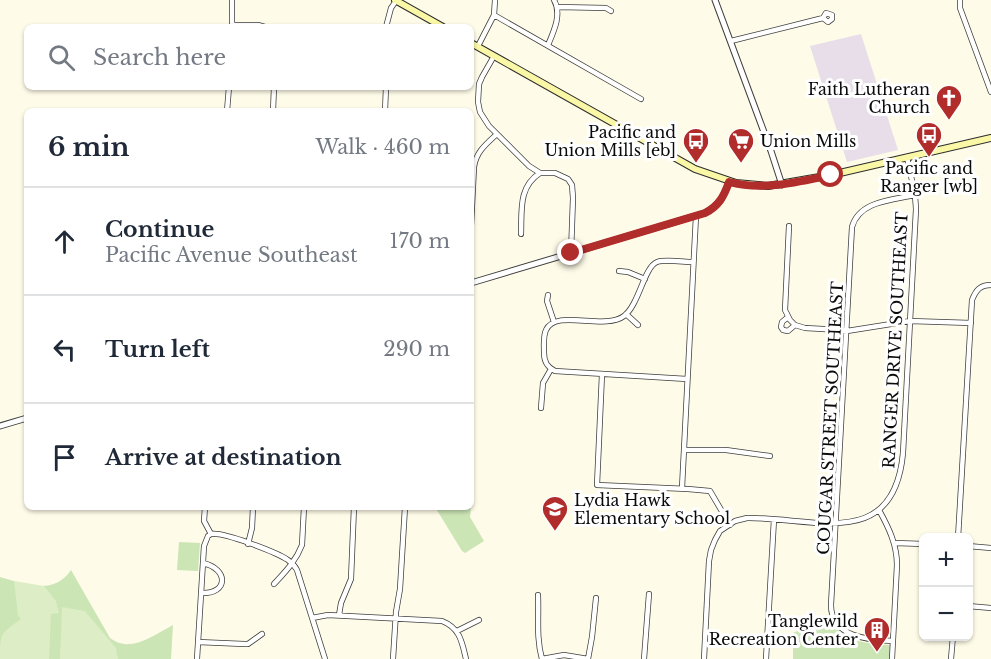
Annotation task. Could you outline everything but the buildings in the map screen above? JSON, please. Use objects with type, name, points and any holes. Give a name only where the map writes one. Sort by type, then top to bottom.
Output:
[{"type":"main road","points":[[395,0],[438,24]]},
{"type":"main road","points":[[474,44],[695,169],[729,182],[753,186],[782,185],[991,138]]},
{"type":"street","points":[[232,0],[233,24]]},
{"type":"street","points":[[387,24],[395,0]]},
{"type":"street","points":[[474,44],[494,15],[495,0]]},
{"type":"street","points":[[548,45],[554,32],[558,7],[554,0]]},
{"type":"street","points":[[715,0],[782,185]]},
{"type":"street","points":[[960,0],[960,8],[991,92]]},
{"type":"street","points":[[558,7],[606,8],[611,11]]},
{"type":"street","points":[[494,15],[641,99]]},
{"type":"street","points":[[731,41],[824,18]]},
{"type":"street","points":[[494,56],[480,80],[478,102],[482,116],[530,166],[540,173],[555,173],[568,179],[572,184],[571,253]]},
{"type":"street","points":[[227,108],[229,90]]},
{"type":"street","points":[[273,108],[274,90]]},
{"type":"street","points":[[385,108],[386,90]]},
{"type":"street","points":[[474,167],[480,150],[497,134]]},
{"type":"street","name":"RANGER DRIVE SOUTHEAST","points":[[879,510],[894,492],[902,465],[916,209],[907,157]]},
{"type":"street","points":[[521,234],[524,190],[540,173]]},
{"type":"street","points":[[474,282],[705,213],[717,206],[729,182]]},
{"type":"street","name":"COUGAR STREET SOUTHEAST","points":[[893,641],[862,638],[841,629],[834,621],[831,605],[852,227],[856,217],[869,206],[915,195]]},
{"type":"street","points":[[682,488],[696,216]]},
{"type":"street","points":[[789,226],[785,310],[795,325],[847,331],[910,321],[970,323]]},
{"type":"street","points":[[687,379],[560,372],[551,369],[544,359],[544,335],[554,322],[562,320],[607,322],[616,320],[633,306],[652,266],[658,261],[693,262]]},
{"type":"street","points":[[619,271],[645,279]]},
{"type":"street","points":[[958,533],[972,300],[974,294],[982,286],[991,285]]},
{"type":"street","points":[[548,295],[547,301],[554,322]]},
{"type":"street","points":[[626,314],[638,325]]},
{"type":"street","points":[[789,318],[782,322],[783,330],[788,331],[795,325]]},
{"type":"street","points":[[541,408],[543,383],[551,369]]},
{"type":"street","points":[[602,374],[597,484],[710,491],[730,525]]},
{"type":"street","points":[[0,426],[24,419]]},
{"type":"street","points":[[684,450],[726,450],[770,456]]},
{"type":"street","points":[[205,510],[204,521],[211,534]]},
{"type":"street","points":[[248,544],[254,510]]},
{"type":"street","points":[[274,584],[293,563],[302,545],[304,510]]},
{"type":"street","points":[[339,615],[341,603],[351,579],[354,510]]},
{"type":"street","points":[[393,659],[405,510]]},
{"type":"street","points":[[704,659],[709,561],[717,535],[740,519],[837,524],[861,520],[879,510],[895,543],[897,565],[892,659]]},
{"type":"street","points":[[766,659],[774,519]]},
{"type":"street","points":[[197,659],[206,541],[211,534],[216,533],[278,555],[293,563],[325,659]]},
{"type":"street","points":[[895,543],[919,544]]},
{"type":"street","points":[[973,546],[991,548]]},
{"type":"street","points":[[202,593],[214,592],[220,586],[222,579],[217,568],[203,563]]},
{"type":"street","points":[[644,659],[649,594]]},
{"type":"street","points":[[538,595],[538,646],[542,659],[558,656],[588,659],[596,598]]},
{"type":"street","points":[[973,606],[991,608]]},
{"type":"street","points":[[312,618],[339,615],[442,621],[457,631],[462,639],[466,659]]},
{"type":"street","points":[[457,631],[479,620]]},
{"type":"street","points":[[198,642],[244,645],[262,634]]},
{"type":"street","points":[[951,659],[952,641]]},
{"type":"shaded area","points":[[861,34],[898,150],[847,162],[810,46]]},
{"type":"green space","points":[[437,510],[471,510],[470,517],[484,541],[465,553]]},
{"type":"green space","points":[[179,542],[200,543],[198,571],[177,570]]},
{"type":"green space","points":[[71,570],[110,638],[126,644],[134,644],[173,625],[171,659],[0,659],[0,577],[38,586],[56,583]]},
{"type":"green space","points":[[14,581],[44,586],[56,601],[59,613],[51,614],[49,659],[0,659],[0,644],[5,631],[21,619],[18,616]]},
{"type":"green space","points":[[62,607],[85,611],[116,648],[118,659],[60,659]]},
{"type":"green space","points":[[830,615],[840,631],[854,640],[890,645],[889,659],[793,659],[793,633]]},
{"type":"place","name":"Faith Lutheran Church","points":[[949,121]]},
{"type":"place","name":"Pacific and Ranger [wb]","points":[[929,158]]},
{"type":"place","name":"Pacific and Union Mills [eb]","points":[[696,164]]},
{"type":"place","name":"Union Mills","points":[[741,164]]},
{"type":"place","name":"Lydia Hawk Elementary School","points":[[555,532]]},
{"type":"place","name":"Tanglewild Recreation Center","points":[[877,653]]},
{"type":"route","points":[[571,253],[712,210],[717,206],[729,182],[768,186],[831,175]]}]
